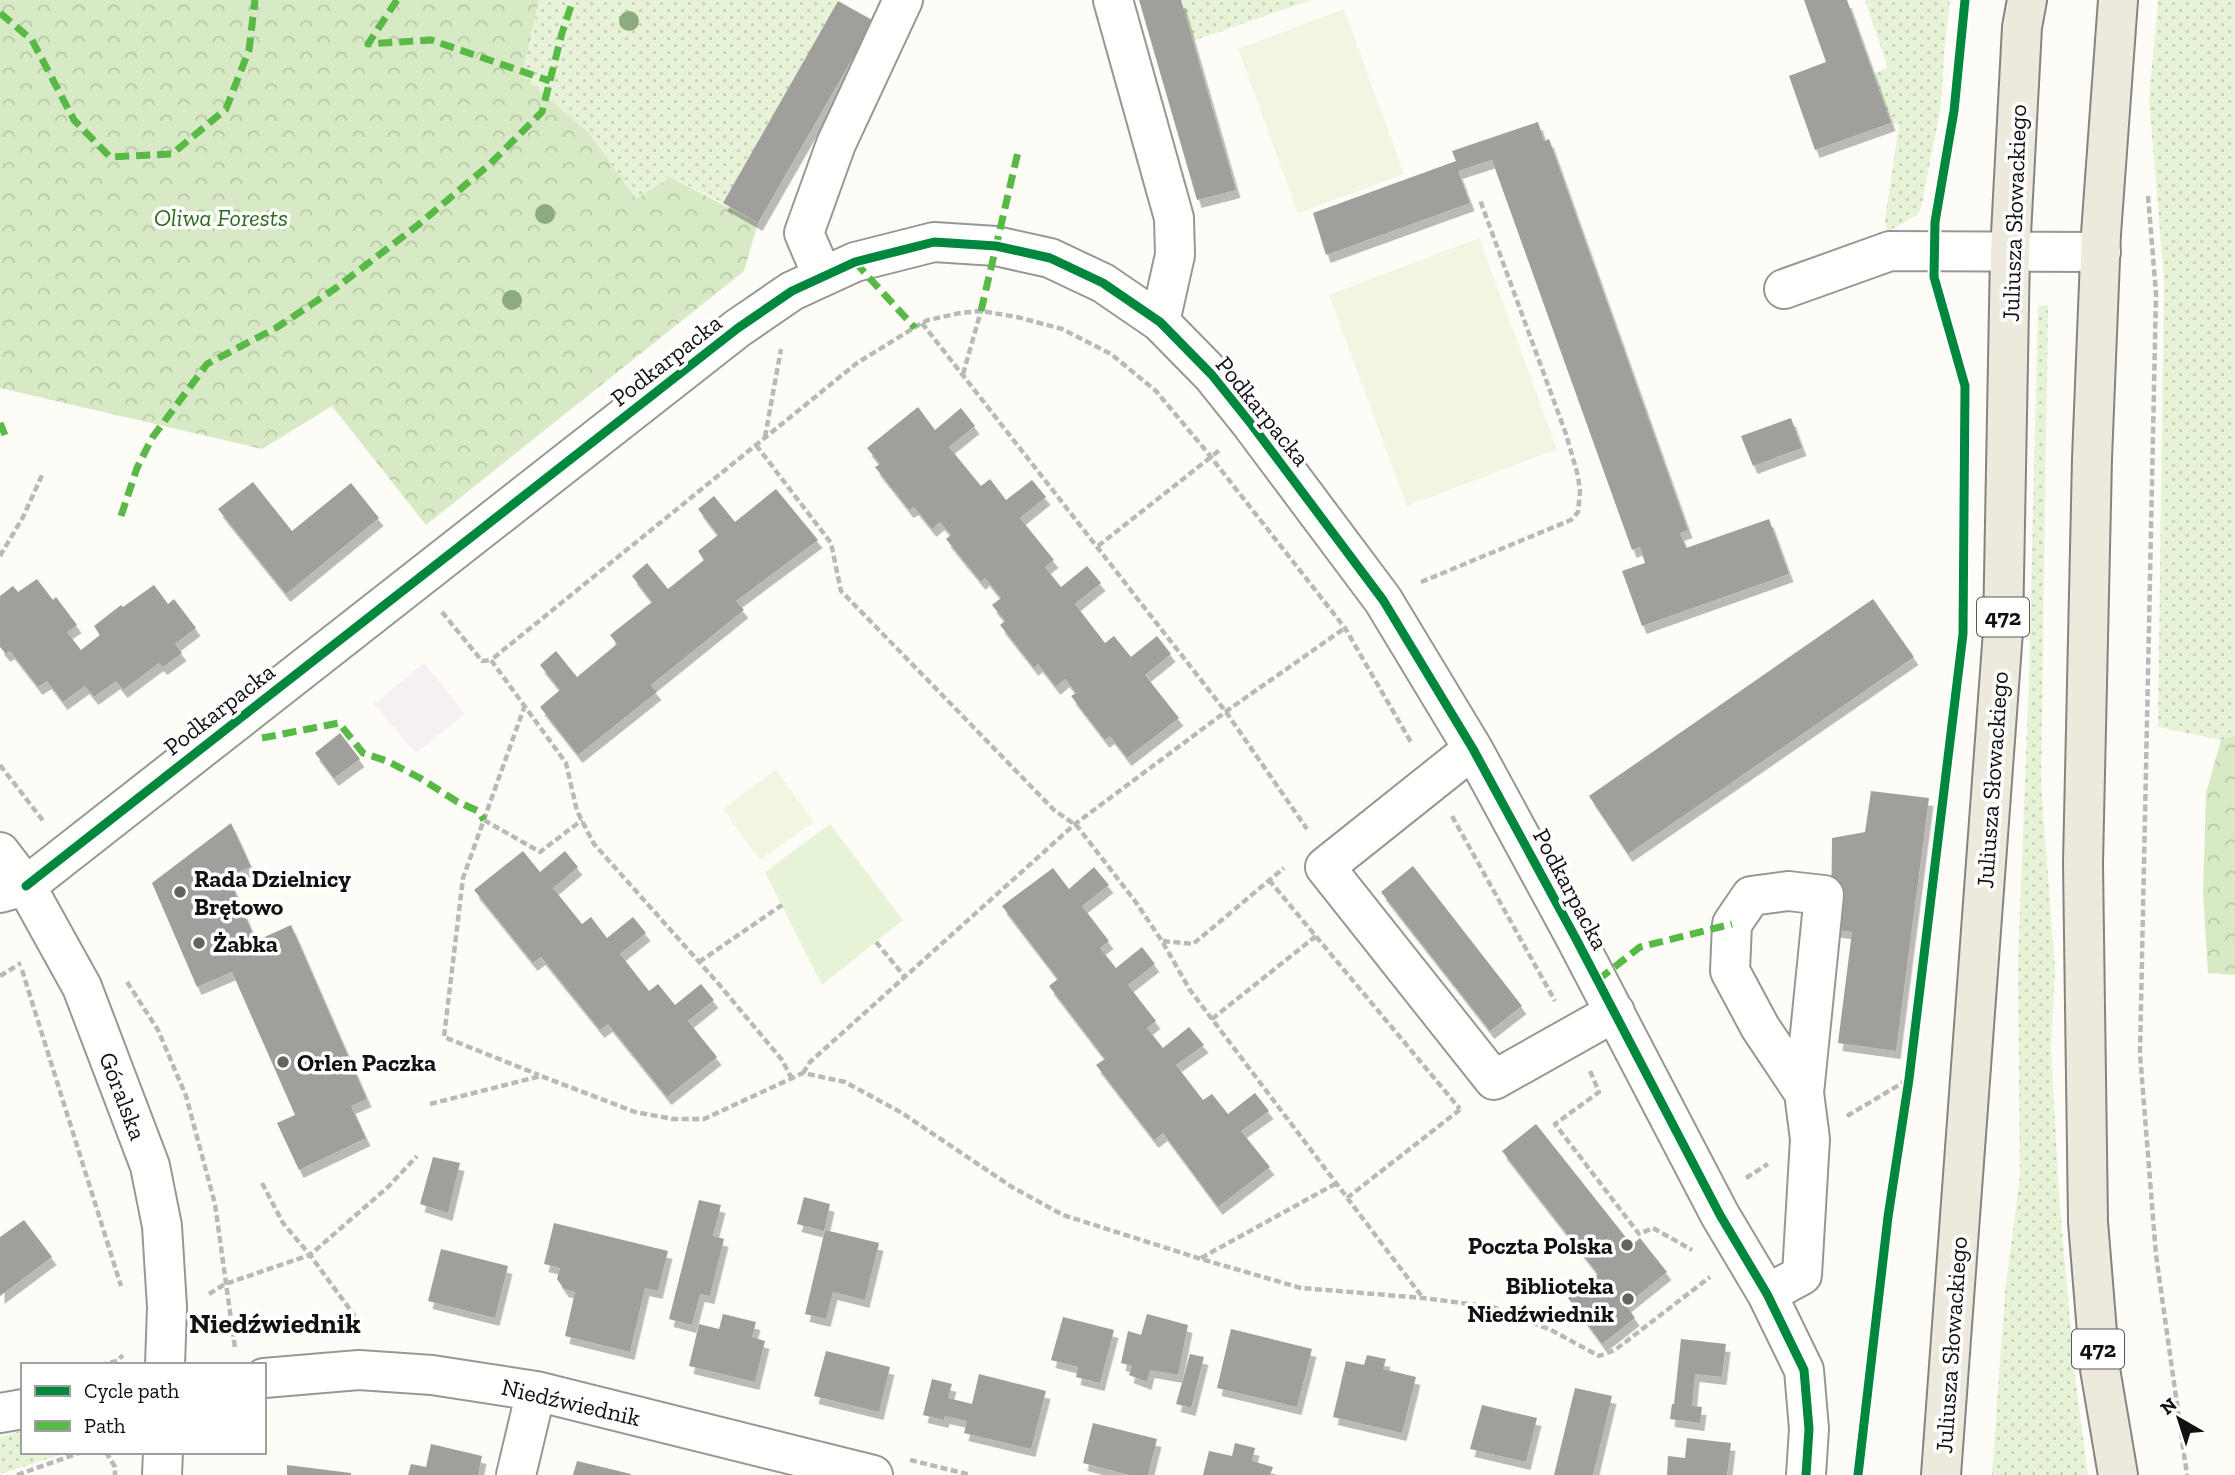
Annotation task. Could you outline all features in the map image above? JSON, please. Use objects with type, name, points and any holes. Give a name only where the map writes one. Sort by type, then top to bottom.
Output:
[{"type":"main road","name":"Juliusza Słowackiego","points":[[1941,1475],[2003,631],[2010,253],[2022,27],[2027,0]]},
{"type":"main road","name":"472","points":[[2118,0],[2101,252],[2092,459],[2083,863],[2088,1222],[2100,1369],[2118,1475]]},
{"type":"street","points":[[807,283],[804,233],[836,144],[903,0]]},
{"type":"street","points":[[1113,0],[1174,219],[1175,255],[1160,322]]},
{"type":"street","name":"Podkarpacka","points":[[13,890],[738,328],[807,283],[855,262],[934,243],[996,246],[1050,258],[1103,283],[1160,322],[1212,375],[1383,600],[1473,749],[1615,1012],[1720,1215],[1767,1294],[1804,1370],[1809,1429],[1805,1475]]},
{"type":"street","points":[[1784,289],[1890,251],[2101,252]]},
{"type":"street","points":[[1473,749],[1325,867],[1494,1080],[1615,1012]]},
{"type":"street","name":"Góralska","points":[[0,852],[13,890],[82,987],[150,1166],[162,1226],[167,1307],[165,1363]]},
{"type":"street","points":[[1767,1294],[1802,1275],[1810,1139],[1804,1093],[1824,895],[1788,891],[1751,895],[1731,924],[1730,971],[1760,1027],[1804,1093]]},
{"type":"street","name":"Niedźwiednik","points":[[266,1378],[359,1370],[432,1375],[536,1391],[873,1475]]},
{"type":"street","points":[[516,1475],[536,1391]]},
{"type":"street","points":[[0,1413],[21,1409]]},
{"type":"street","points":[[162,1475],[163,1454]]},
{"type":"path","points":[[2148,195],[2156,293],[2140,1054],[2156,1255],[2187,1475]]},
{"type":"path","points":[[525,704],[463,878],[444,1037],[635,1112],[673,1119],[704,1119],[792,1079],[803,1073],[810,1062],[1075,824],[1226,712],[1383,600],[1440,573],[1571,520],[1578,512],[1578,475],[1566,433],[1480,200]]},
{"type":"path","points":[[765,438],[807,283]]},
{"type":"path","points":[[415,579],[482,661],[491,660],[857,363],[928,320],[960,313],[981,312],[1017,317],[1062,329],[1111,354],[1156,391],[1345,628],[1574,1035],[1599,1091],[1555,1124],[1639,1234],[1653,1228],[1695,1251]]},
{"type":"path","points":[[963,375],[981,312]]},
{"type":"path","points":[[922,323],[1226,712],[1308,830]]},
{"type":"path","points":[[1098,546],[1252,425]]},
{"type":"path","points":[[756,445],[831,543],[841,591],[1054,810],[1075,824],[1135,901],[1162,940],[1190,990],[1423,1298]]},
{"type":"path","points":[[0,556],[23,517],[43,473]]},
{"type":"path","points":[[491,660],[566,763],[577,811],[594,844],[782,1060],[792,1079]]},
{"type":"path","points":[[0,765],[50,830]]},
{"type":"path","points":[[484,820],[540,852],[582,820]]},
{"type":"path","points":[[1269,880],[1460,1109]]},
{"type":"path","points":[[699,962],[782,905]]},
{"type":"path","points":[[1212,1019],[1316,936]]},
{"type":"path","points":[[876,942],[905,977]]},
{"type":"path","points":[[16,954],[125,1297]]},
{"type":"path","points":[[0,976],[20,964]]},
{"type":"path","points":[[803,1073],[845,1082],[902,1113],[1012,1187],[1063,1215],[1301,1288],[1493,1307],[1551,1330],[1599,1356],[1615,1350],[1716,1272]]},
{"type":"path","points":[[430,1104],[541,1076]]},
{"type":"path","points":[[1845,1118],[1909,1079]]},
{"type":"path","points":[[1347,1198],[1494,1080]]},
{"type":"path","points":[[203,1298],[225,1284],[310,1255],[388,1186],[417,1156]]},
{"type":"path","points":[[1743,1180],[1773,1161]]},
{"type":"path","points":[[262,1183],[284,1223],[354,1315],[346,1338]]},
{"type":"path","points":[[1201,1259],[1335,1184]]},
{"type":"path","points":[[109,1363],[117,1361],[126,1351]]},
{"type":"path","points":[[17,1475],[76,1454]]},
{"type":"path","points":[[107,1454],[115,1467],[115,1475]]},
{"type":"shaded area","points":[[424,663],[465,714],[416,753],[374,704]]},
{"type":"green space","name":"Oliwa Forests","points":[[0,0],[539,0],[522,75],[589,133],[636,199],[670,177],[758,223],[744,271],[426,525],[332,406],[262,449],[0,388]]},
{"type":"green space","points":[[539,0],[839,0],[723,203],[670,177],[636,199],[589,133],[522,75]]},
{"type":"green space","points":[[1181,0],[1311,0],[1193,41]]},
{"type":"green space","points":[[1865,0],[1950,0],[1941,106],[1921,208],[1917,215],[1887,232],[1885,220],[1899,125],[1891,123],[1874,73],[1888,68]]},
{"type":"green space","points":[[2158,0],[2235,0],[2235,736],[2221,740],[2158,727],[2164,279],[2149,100]]},
{"type":"green space","points":[[1344,9],[1404,174],[1298,213],[1238,49]]},
{"type":"green space","points":[[1479,238],[1557,449],[1407,506],[1329,295]]},
{"type":"green space","points":[[2048,305],[2041,783],[2055,971],[2051,1047],[2059,1196],[2075,1377],[2088,1475],[1992,1475],[2005,1292],[2020,1176],[2018,963],[2029,679],[2038,306]]},
{"type":"green space","points":[[2235,736],[2235,975],[2208,973],[2203,894],[2206,793],[2221,740]]},
{"type":"green space","points":[[776,770],[814,822],[760,860],[723,809]]},
{"type":"green space","points":[[830,824],[903,920],[822,985],[765,872]]},
{"type":"green space","points":[[21,1431],[21,1454],[63,1454],[0,1474],[0,1437]]},
{"type":"building","points":[[1139,0],[1181,0],[1236,190],[1197,200]]},
{"type":"building","points":[[1804,0],[1847,0],[1891,123],[1815,150],[1789,76],[1826,62]]},
{"type":"building","points":[[838,1],[874,21],[758,223],[723,203]]},
{"type":"building","points":[[1538,122],[1544,141],[1549,139],[1688,530],[1680,533],[1686,548],[1769,519],[1789,574],[1642,626],[1622,571],[1645,563],[1640,547],[1632,550],[1492,160],[1458,171],[1470,203],[1326,255],[1313,213],[1456,161],[1452,151]]},
{"type":"building","points":[[918,407],[935,430],[961,408],[975,426],[949,447],[981,486],[990,479],[1006,500],[1032,480],[1046,497],[1020,518],[1054,560],[1045,567],[1061,587],[1087,566],[1101,583],[1075,604],[1105,643],[1114,636],[1131,657],[1157,636],[1171,654],[1145,675],[1179,718],[1127,758],[1110,736],[1105,740],[1071,696],[1076,693],[1065,679],[1056,687],[1038,664],[1034,668],[1000,625],[1005,621],[992,605],[1001,598],[985,578],[981,582],[946,539],[951,535],[940,522],[932,529],[914,507],[909,510],[875,467],[880,464],[867,448]]},
{"type":"building","points":[[1791,418],[1802,448],[1753,466],[1741,436]]},
{"type":"building","points":[[253,482],[292,531],[351,483],[379,518],[286,594],[218,509]]},
{"type":"building","points":[[776,489],[818,540],[736,601],[744,610],[651,685],[657,692],[578,755],[540,707],[560,690],[540,665],[556,651],[577,677],[617,644],[610,635],[652,602],[632,576],[647,563],[668,589],[704,560],[698,551],[718,535],[698,509],[714,496],[735,522]]},
{"type":"building","points":[[37,579],[53,600],[56,597],[77,625],[67,632],[81,650],[100,635],[94,626],[121,605],[123,607],[154,585],[168,604],[174,599],[196,628],[175,644],[182,653],[163,667],[159,663],[123,690],[116,681],[94,697],[85,686],[63,702],[47,681],[38,687],[10,651],[6,654],[0,647],[0,596],[13,586],[18,592]]},
{"type":"building","points":[[1873,599],[1914,657],[1628,854],[1589,796]]},
{"type":"building","points":[[340,733],[360,759],[334,778],[315,753]]},
{"type":"building","points":[[1871,791],[1929,798],[1896,1051],[1838,1043],[1852,932],[1831,929],[1832,838],[1865,832]]},
{"type":"building","points":[[231,823],[251,867],[228,876],[256,941],[291,925],[367,1099],[351,1106],[366,1138],[299,1170],[277,1123],[295,1115],[232,972],[197,987],[152,883]]},
{"type":"building","points":[[523,851],[540,872],[565,851],[578,867],[553,888],[582,924],[591,917],[607,938],[633,917],[646,933],[620,954],[649,991],[658,984],[675,1005],[701,984],[714,1000],[688,1021],[717,1057],[667,1097],[608,1024],[600,1030],[541,957],[533,963],[474,890]]},
{"type":"building","points":[[1413,866],[1522,1006],[1490,1031],[1381,892]]},
{"type":"building","points":[[1094,867],[1109,885],[1082,906],[1109,941],[1100,948],[1116,968],[1142,947],[1155,964],[1128,985],[1156,1021],[1147,1028],[1163,1048],[1189,1027],[1204,1045],[1176,1065],[1203,1100],[1212,1094],[1228,1114],[1255,1093],[1269,1111],[1241,1131],[1270,1167],[1218,1207],[1163,1133],[1154,1140],[1096,1065],[1105,1059],[1049,986],[1058,979],[1002,906],[1053,868],[1069,889]]},
{"type":"building","points":[[1536,1124],[1632,1245],[1640,1238],[1667,1272],[1626,1305],[1635,1318],[1602,1344],[1568,1298],[1598,1274],[1502,1151]]},
{"type":"building","points":[[433,1157],[460,1163],[448,1213],[420,1204]]},
{"type":"building","points":[[804,1197],[830,1204],[824,1231],[797,1224]]},
{"type":"building","points":[[699,1200],[721,1205],[713,1236],[724,1239],[710,1296],[700,1294],[692,1325],[669,1319]]},
{"type":"building","points":[[24,1220],[52,1257],[0,1296],[0,1237]]},
{"type":"building","points":[[554,1223],[668,1251],[658,1291],[645,1288],[630,1352],[565,1336],[575,1292],[564,1289],[557,1279],[560,1268],[544,1264]]},
{"type":"building","points":[[825,1230],[879,1243],[865,1300],[833,1292],[826,1319],[805,1314]]},
{"type":"building","points":[[441,1249],[508,1266],[495,1318],[428,1301]]},
{"type":"building","points":[[723,1314],[756,1322],[752,1337],[765,1341],[755,1382],[689,1366],[699,1324],[719,1329]]},
{"type":"building","points":[[1147,1314],[1188,1325],[1178,1375],[1150,1370],[1147,1382],[1129,1375],[1132,1366],[1121,1363],[1128,1331],[1141,1335]]},
{"type":"building","points":[[1063,1317],[1114,1330],[1100,1383],[1076,1377],[1078,1367],[1051,1360]]},
{"type":"building","points":[[1231,1329],[1312,1349],[1297,1407],[1217,1388]]},
{"type":"building","points":[[1681,1339],[1726,1344],[1722,1377],[1695,1374],[1692,1406],[1702,1407],[1700,1423],[1670,1419]]},
{"type":"building","points":[[826,1351],[890,1367],[879,1412],[814,1396]]},
{"type":"building","points":[[1190,1354],[1204,1357],[1191,1408],[1176,1404]]},
{"type":"building","points":[[1367,1355],[1386,1359],[1383,1369],[1416,1377],[1402,1433],[1333,1417],[1346,1361],[1364,1365]]},
{"type":"building","points":[[979,1374],[1046,1391],[1031,1449],[964,1433],[967,1421],[945,1416],[944,1420],[923,1415],[932,1379],[952,1384],[948,1398],[972,1404]]},
{"type":"building","points":[[1575,1388],[1612,1396],[1593,1475],[1554,1475]]},
{"type":"building","points":[[1482,1405],[1537,1418],[1526,1462],[1470,1449]]},
{"type":"building","points":[[1093,1423],[1157,1439],[1148,1475],[1129,1475],[1083,1463]]},
{"type":"building","points":[[1687,1438],[1731,1443],[1727,1475],[1667,1475],[1668,1456],[1685,1458]]},
{"type":"building","points":[[1235,1443],[1255,1448],[1252,1461],[1273,1467],[1270,1475],[1203,1475],[1209,1451],[1232,1456]]},
{"type":"building","points":[[431,1444],[482,1456],[478,1475],[408,1475],[411,1464],[426,1467]]},
{"type":"building","points":[[577,1461],[631,1474],[631,1475],[573,1475]]},
{"type":"building","points":[[287,1465],[351,1473],[351,1475],[287,1475]]},
{"type":"marked path","points":[[0,13],[32,40],[74,120],[110,157],[172,154],[226,109],[249,50],[255,0]]},
{"type":"marked path","points":[[397,0],[368,44],[431,40],[550,81]]},
{"type":"marked path","points":[[121,516],[137,468],[152,438],[207,364],[276,328],[336,288],[418,225],[490,164],[542,112],[573,0]]},
{"type":"marked path","points":[[981,311],[1018,152]]},
{"type":"marked path","points":[[855,262],[915,328]]},
{"type":"marked path","points":[[0,423],[5,435]]},
{"type":"marked path","points":[[262,738],[339,723],[363,753],[387,761],[420,778],[456,801],[478,811],[484,820]]},
{"type":"marked path","points":[[1598,980],[1640,947],[1732,924]]},
{"type":"cycle path","points":[[1858,1475],[1888,1217],[1909,1079],[1963,634],[1965,386],[1934,277],[1935,222],[1954,111],[1965,0]]},
{"type":"cycle path","points":[[26,886],[738,328],[792,291],[855,262],[934,242],[996,246],[1050,258],[1103,283],[1160,322],[1212,375],[1383,600],[1473,749],[1720,1215],[1767,1294],[1804,1370],[1809,1429],[1806,1475]]},
{"type":"place","name":"Rada Dzielnicy Brętowo","points":[[180,892]]},
{"type":"place","name":"Żabka","points":[[199,943]]},
{"type":"place","name":"Orlen Paczka","points":[[283,1062]]},
{"type":"place","name":"Poczta Polska","points":[[1627,1245]]},
{"type":"place","name":"Biblioteka Niedźwiednik","points":[[1628,1299]]},
{"type":"district","name":"Niedźwiednik","points":[[275,1323]]}]
